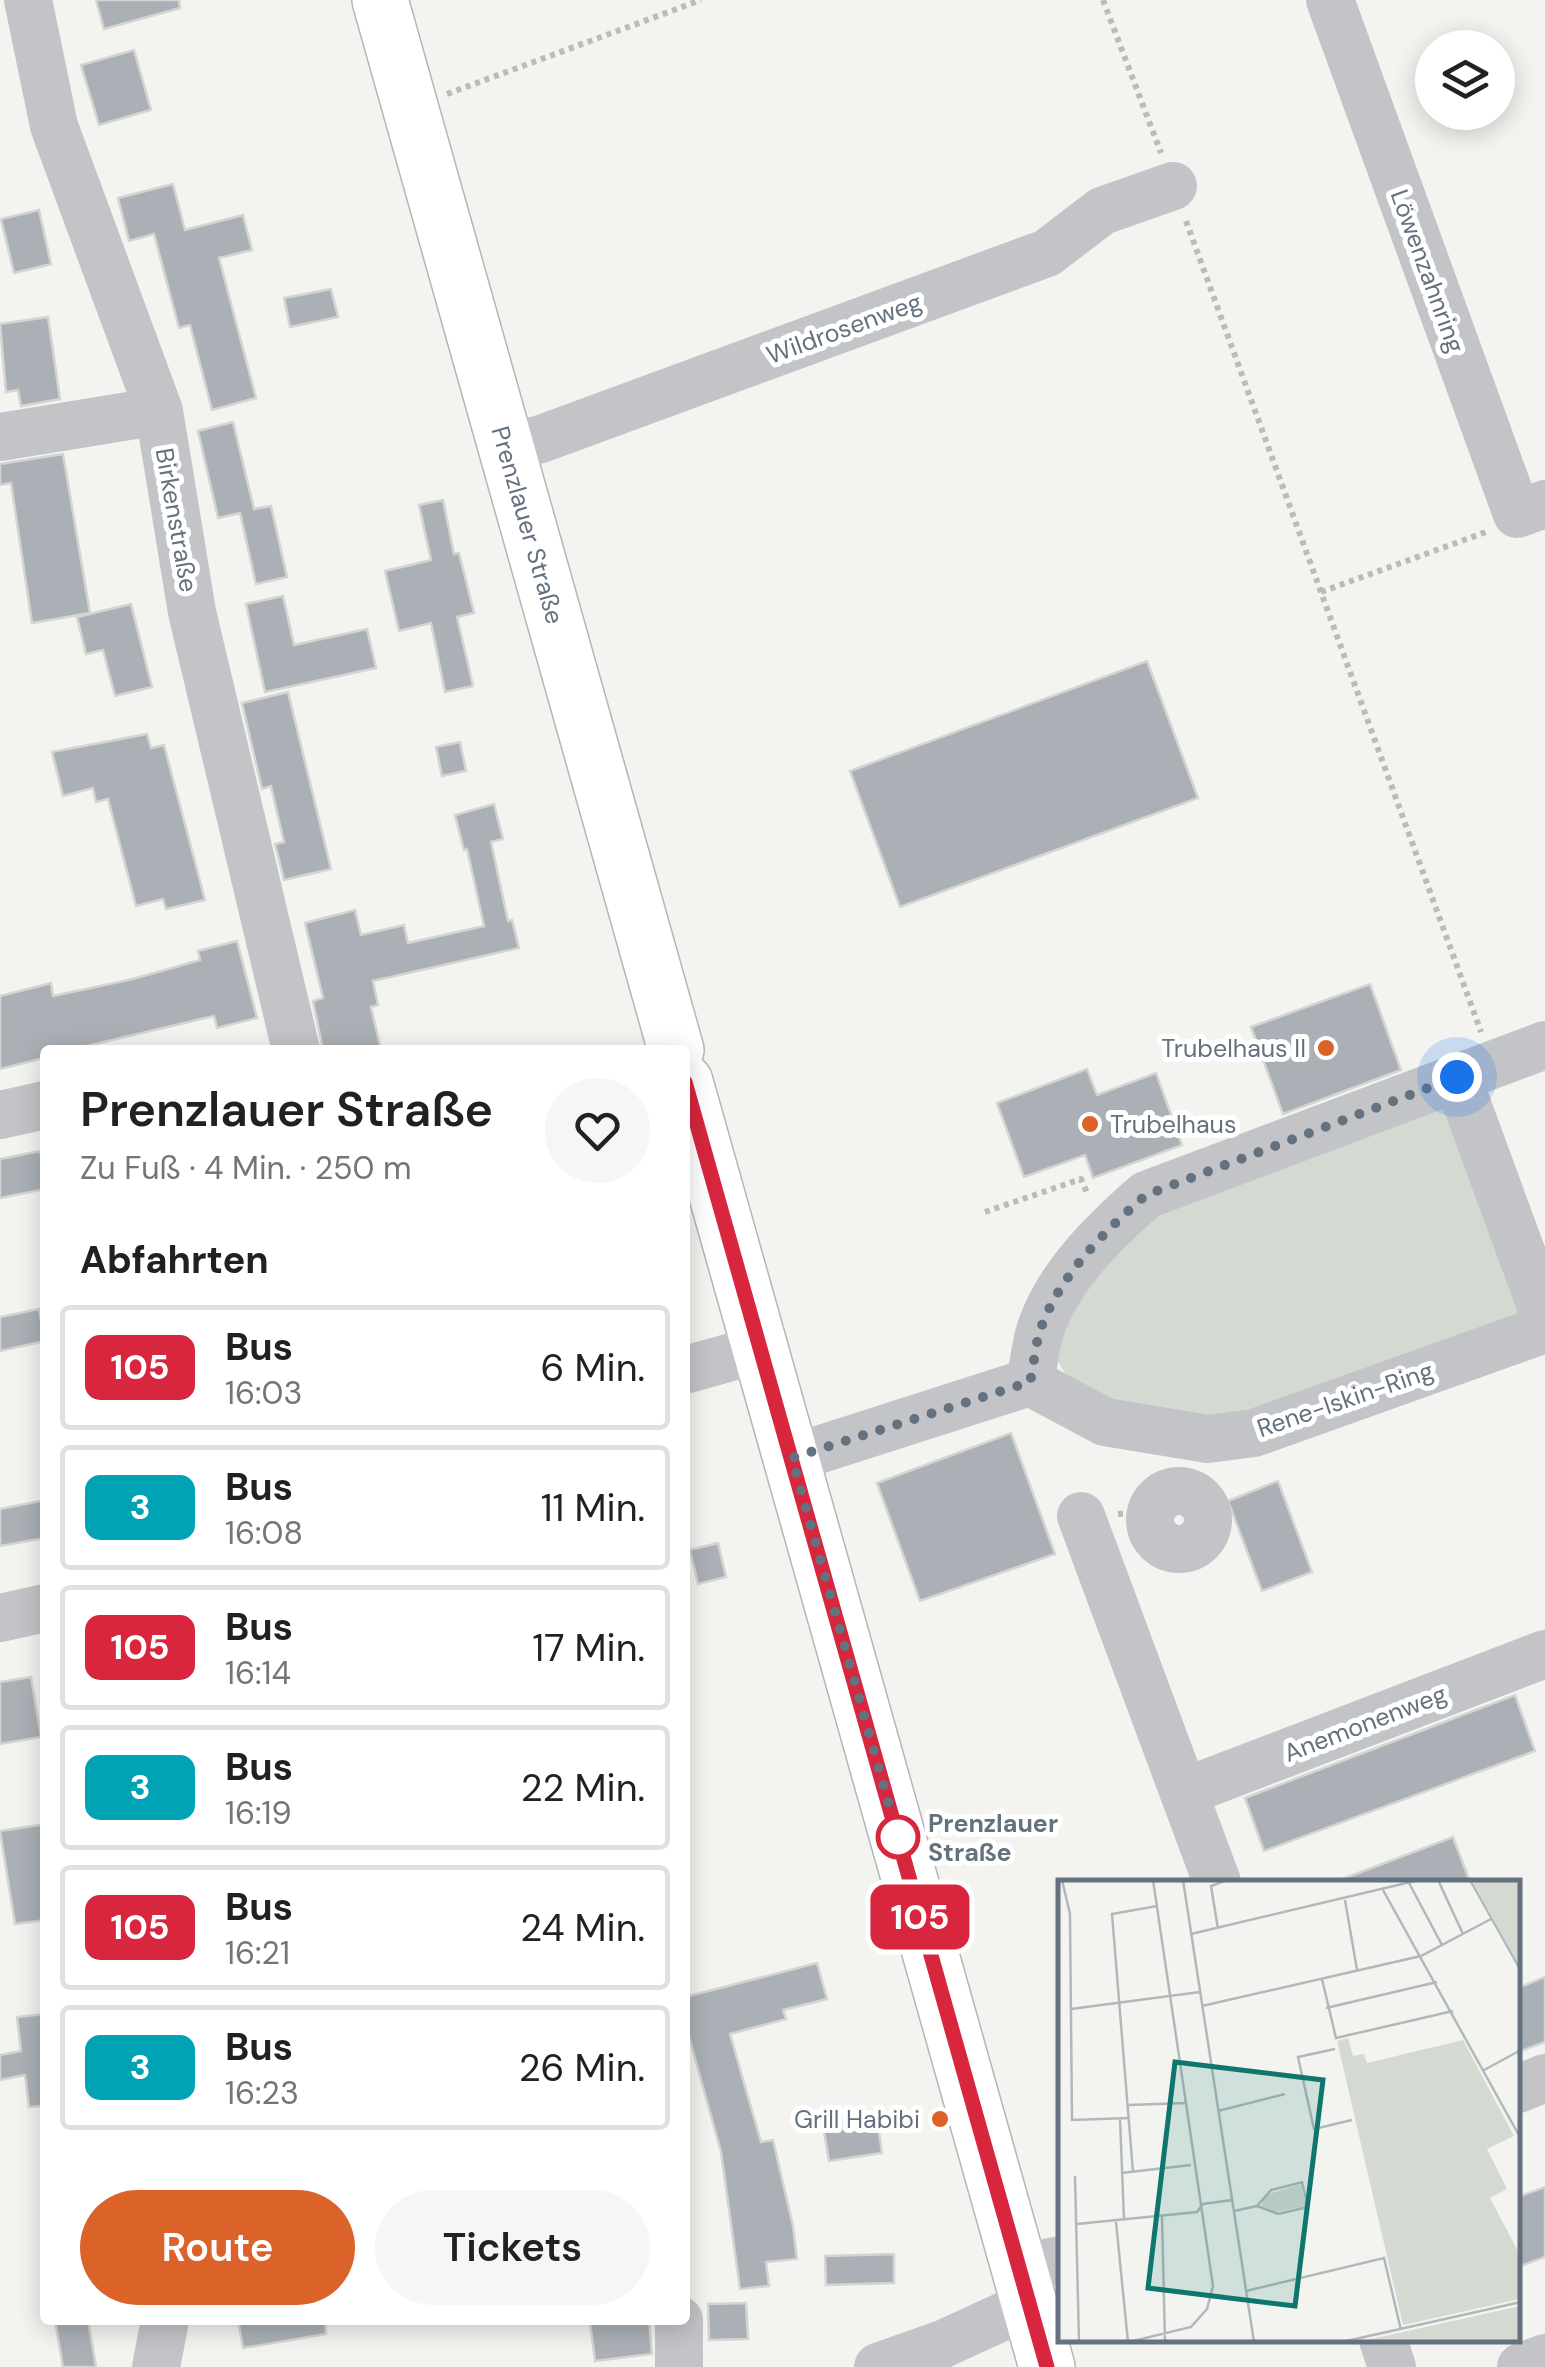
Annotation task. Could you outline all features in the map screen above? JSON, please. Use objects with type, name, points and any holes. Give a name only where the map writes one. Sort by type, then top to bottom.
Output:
[{"type":"main road","name":"Prenzlauer Straße","points":[[380,0],[675,1045]]},
{"type":"main road","points":[[690,1100],[792,1458],[1036,2277],[1047,2367]]},
{"type":"street","name":"Birkenstraße","points":[[28,0],[54,126],[158,411],[192,612],[288,1045]]},
{"type":"street","name":"Löwenzahnring","points":[[1330,0],[1531,509]]},
{"type":"street","name":"Wildrosenweg","points":[[506,448],[560,432],[1047,253],[1102,211],[1172,186]]},
{"type":"street","points":[[0,437],[158,411]]},
{"type":"street","points":[[792,1458],[1030,1382],[1041,1328],[1070,1273],[1146,1195],[1545,1045]]},
{"type":"street","points":[[1475,1070],[1545,1317]]},
{"type":"street","points":[[0,1115],[40,1105]]},
{"type":"street","name":"Rene-Iskin-Ring","points":[[1030,1382],[1105,1422],[1208,1440],[1254,1433],[1545,1329]]},
{"type":"street","points":[[690,1369],[760,1349]]},
{"type":"street","points":[[1156,1431],[1160,1465],[1130,1508],[1184,1792],[1216,1880]]},
{"type":"street","points":[[0,1618],[40,1609]]},
{"type":"street","name":"Anemonenweg","points":[[1184,1792],[1545,1654]]},
{"type":"street","points":[[1520,2087],[1545,2078]]},
{"type":"street","points":[[878,2367],[944,2356],[1036,2277]]},
{"type":"street","points":[[156,2367],[164,2325]]},
{"type":"street","points":[[679,2325],[679,2367]]},
{"type":"street","points":[[1384,2342],[1392,2367]]},
{"type":"street","points":[[1520,2367],[1545,2358]]},
{"type":"path","points":[[446,94],[701,0]]},
{"type":"path","points":[[1104,0],[1322,592],[1475,1070]]},
{"type":"path","points":[[1322,592],[1504,526],[1531,509]]},
{"type":"path","points":[[985,1212],[1081,1178],[1107,1231]]},
{"type":"shaded area","points":[[1446,1095],[1527,1322],[1227,1425],[1148,1420],[1072,1385],[1046,1341],[1151,1203]]},
{"type":"building","points":[[96,0],[179,0],[180,8],[104,29]]},
{"type":"building","points":[[134,50],[151,110],[99,125],[81,65]]},
{"type":"building","points":[[173,184],[185,230],[243,215],[252,250],[219,258],[256,398],[212,410],[190,325],[179,328],[154,234],[129,241],[118,198]]},
{"type":"building","points":[[39,210],[51,264],[14,273],[1,219]]},
{"type":"building","points":[[331,289],[338,317],[290,327],[284,298]]},
{"type":"building","points":[[48,317],[60,399],[21,406],[18,390],[6,392],[0,324]]},
{"type":"building","points":[[233,422],[254,509],[271,506],[287,577],[256,584],[240,513],[218,518],[198,431]]},
{"type":"building","points":[[63,454],[90,613],[32,623],[11,483],[0,485],[0,464]]},
{"type":"building","points":[[443,500],[454,554],[459,553],[474,613],[457,617],[473,686],[445,692],[431,623],[399,631],[385,571],[431,560],[419,505]]},
{"type":"building","points":[[283,596],[294,645],[367,629],[376,668],[265,692],[246,604]]},
{"type":"building","points":[[131,604],[152,687],[115,696],[103,650],[86,654],[77,617]]},
{"type":"building","points":[[1147,661],[1198,798],[900,907],[850,771]]},
{"type":"building","points":[[288,692],[331,869],[284,880],[275,844],[284,842],[271,786],[262,789],[242,703]]},
{"type":"building","points":[[147,734],[151,748],[164,745],[205,900],[166,909],[163,899],[136,906],[108,799],[96,802],[93,788],[63,796],[52,752]]},
{"type":"building","points":[[460,742],[466,771],[442,776],[436,747]]},
{"type":"building","points":[[494,804],[503,839],[491,842],[508,921],[512,920],[519,948],[373,981],[378,1005],[371,1007],[380,1045],[322,1045],[313,1001],[323,998],[305,923],[355,910],[361,935],[404,925],[408,943],[484,926],[467,849],[464,850],[455,815]]},
{"type":"building","points":[[237,941],[257,1018],[217,1028],[214,1016],[91,1045],[40,1045],[40,1059],[0,1069],[0,996],[51,983],[53,996],[133,979],[200,960],[198,951]]},
{"type":"building","name":"Trubelhaus II","points":[[1370,984],[1401,1070],[1283,1114],[1251,1027]]},
{"type":"building","name":"Trubelhaus","points":[[1087,1069],[1097,1095],[1156,1073],[1182,1145],[1093,1178],[1085,1155],[1024,1177],[997,1103]]},
{"type":"building","points":[[40,1151],[40,1190],[0,1198],[0,1159]]},
{"type":"building","points":[[39,1309],[40,1342],[0,1351],[0,1317]]},
{"type":"building","points":[[1011,1433],[1055,1554],[920,1601],[877,1483]]},
{"type":"building","points":[[1278,1481],[1312,1572],[1262,1591],[1228,1501]]},
{"type":"building","points":[[40,1501],[40,1539],[0,1546],[0,1509]]},
{"type":"building","points":[[718,1543],[726,1577],[698,1584],[690,1550]]},
{"type":"building","points":[[31,1677],[40,1737],[0,1744],[0,1682]]},
{"type":"building","points":[[1515,1695],[1535,1751],[1264,1851],[1245,1798]]},
{"type":"building","points":[[40,1825],[40,1921],[15,1924],[0,1831]]},
{"type":"building","points":[[1453,1837],[1469,1880],[1340,1880]]},
{"type":"building","points":[[817,1963],[827,1999],[783,2010],[786,2019],[730,2034],[761,2142],[773,2140],[793,2226],[797,2259],[766,2262],[769,2286],[740,2289],[721,2152],[690,2040],[690,1996]]},
{"type":"building","points":[[1545,1977],[1545,2042],[1520,2051],[1520,1987]]},
{"type":"building","points":[[40,2015],[40,2106],[29,2107],[25,2075],[0,2080],[0,2055],[21,2051],[17,2017]]},
{"type":"building","points":[[876,2111],[882,2153],[829,2161],[822,2120]]},
{"type":"building","points":[[1545,2187],[1545,2257],[1520,2266],[1520,2196]]},
{"type":"building","points":[[894,2254],[894,2283],[826,2285],[825,2256]]},
{"type":"building","points":[[746,2303],[748,2339],[709,2340],[708,2304]]},
{"type":"building","points":[[56,2325],[89,2325],[96,2367],[63,2367]]},
{"type":"building","points":[[239,2325],[325,2325],[326,2334],[243,2348]]},
{"type":"building","points":[[590,2325],[649,2325],[652,2354],[595,2361]]},
{"type":"bus line","name":"105","points":[[690,1100],[1047,2367]]},
{"type":"place","name":"Trubelhaus II","points":[[1326,1048]]},
{"type":"place","name":"Trubelhaus","points":[[1090,1124]]},
{"type":"place","name":"Prenzlauer Straße","points":[[898,1837]]},
{"type":"place","name":"Grill Habibi","points":[[940,2119]]},
{"type":"route","points":[[898,1837],[792,1458],[1030,1382],[1041,1328],[1070,1273],[1118,1219],[1146,1195],[1457,1077]]}]
